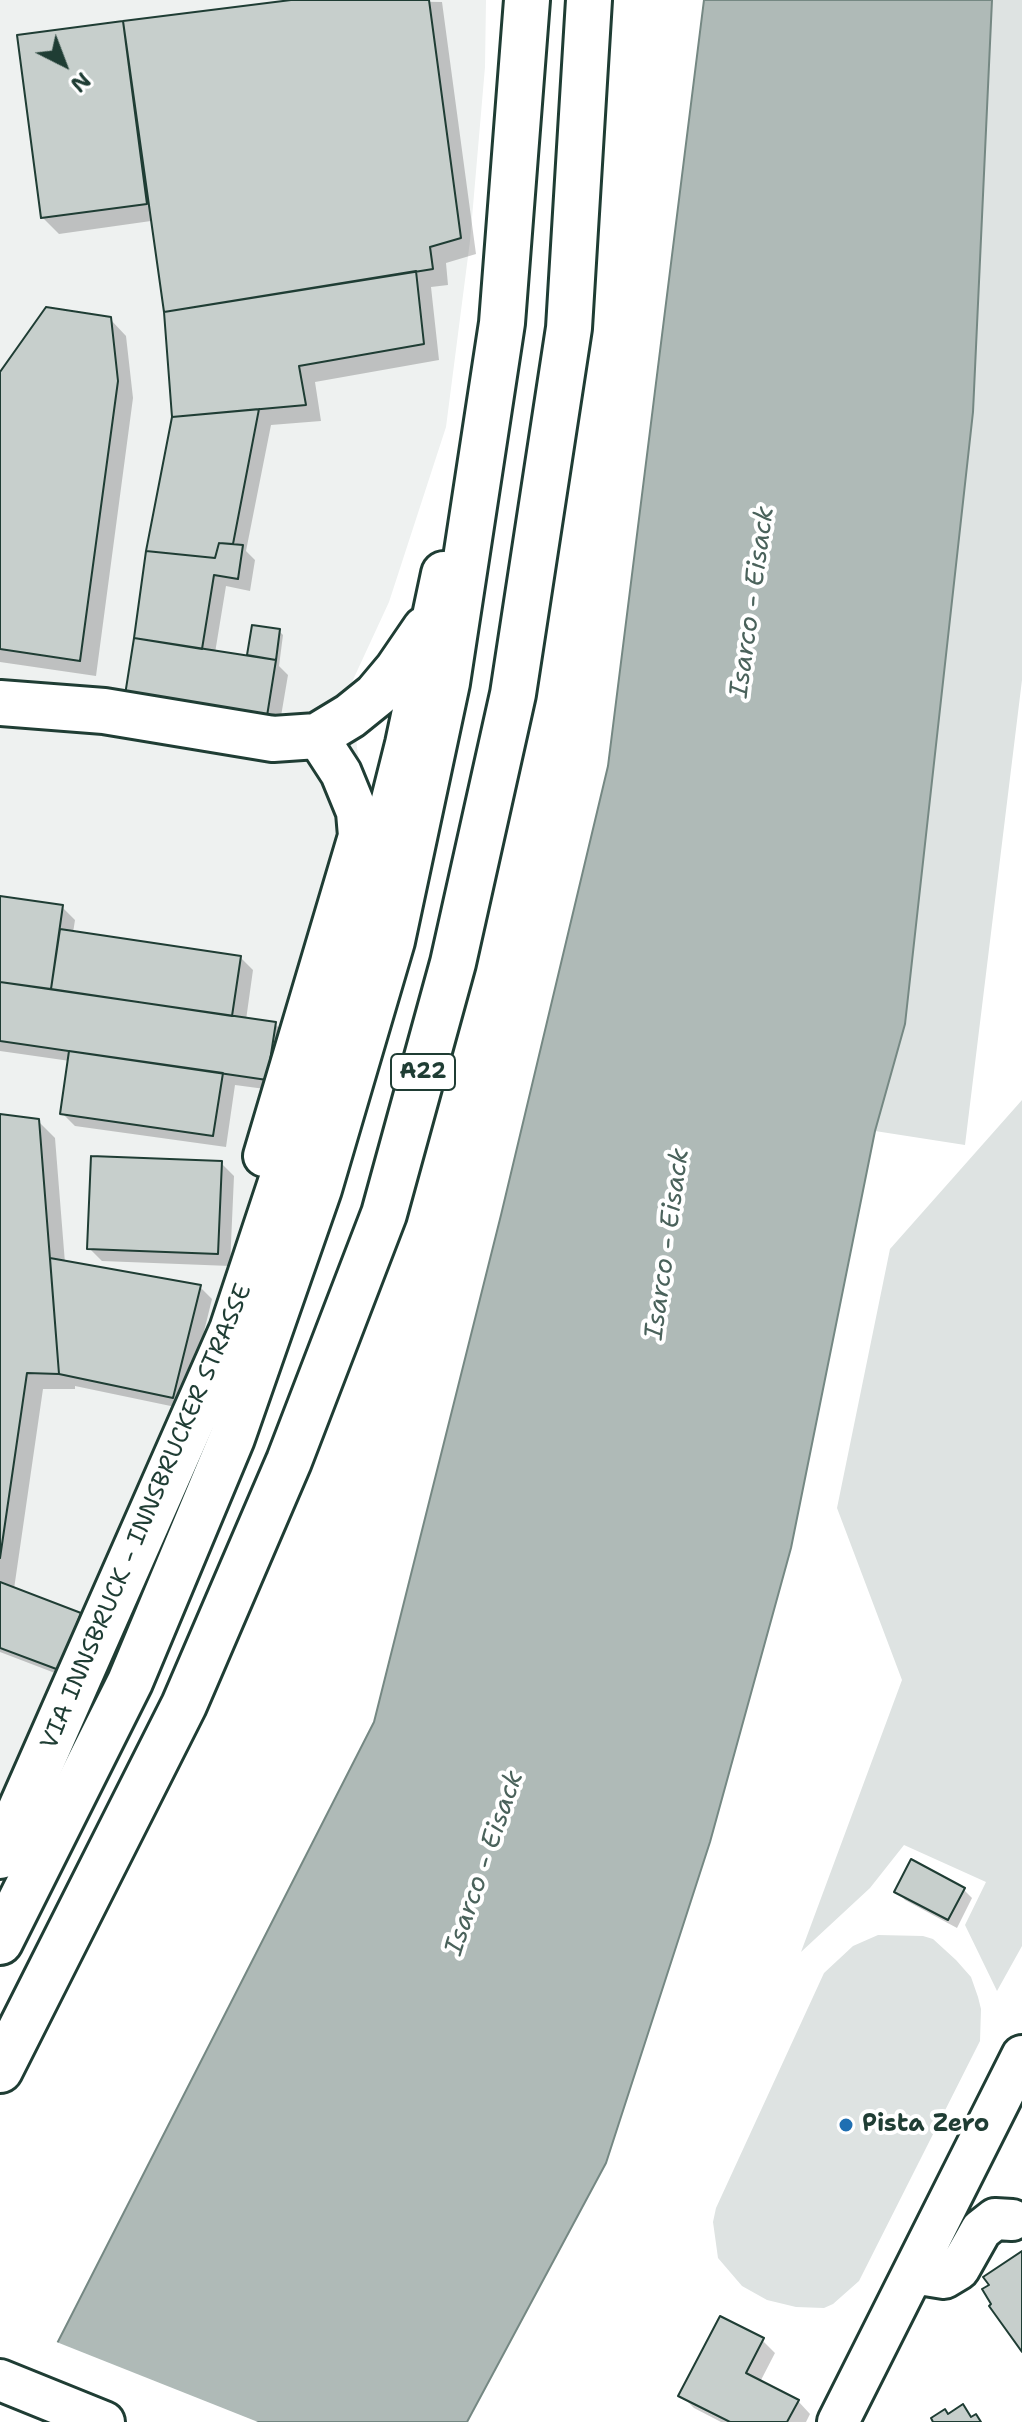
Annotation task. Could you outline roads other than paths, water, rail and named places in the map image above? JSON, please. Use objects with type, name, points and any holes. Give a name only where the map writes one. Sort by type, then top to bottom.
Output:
[{"type":"main road","name":"VIA INNSBRUCK - INNSBRUCKER STRASSE","points":[[0,1856],[232,1330],[351,971],[408,744],[439,603],[487,300],[512,0]]},
{"type":"main road","name":"A22","points":[[0,1942],[130,1682],[232,1438],[319,1189],[392,941],[447,683],[502,323],[527,0]]},
{"type":"main road","name":"A22","points":[[0,2070],[184,1705],[289,1461],[384,1214],[453,963],[513,694],[569,328],[589,0]]},
{"type":"main road","points":[[0,703],[104,711],[273,739],[317,736],[350,716],[376,695],[418,641],[439,603]]},
{"type":"street","points":[[264,1156],[359,836],[357,812],[341,773],[317,736]]},
{"type":"street","points":[[838,2422],[1022,2056]]},
{"type":"street","points":[[913,2273],[944,2278],[959,2269],[981,2230],[995,2219],[1012,2220]]},
{"type":"street","points":[[0,2380],[104,2422]]},
{"type":"water","name":"Isarco - Eisack","points":[[704,0],[992,0],[973,412],[905,1024],[875,1131],[791,1548],[710,1842],[606,2163],[467,2422],[17,2422],[374,1722],[501,1215],[608,766]]},
{"type":"place","name":"Pista Zero","points":[[846,2125]]}]
